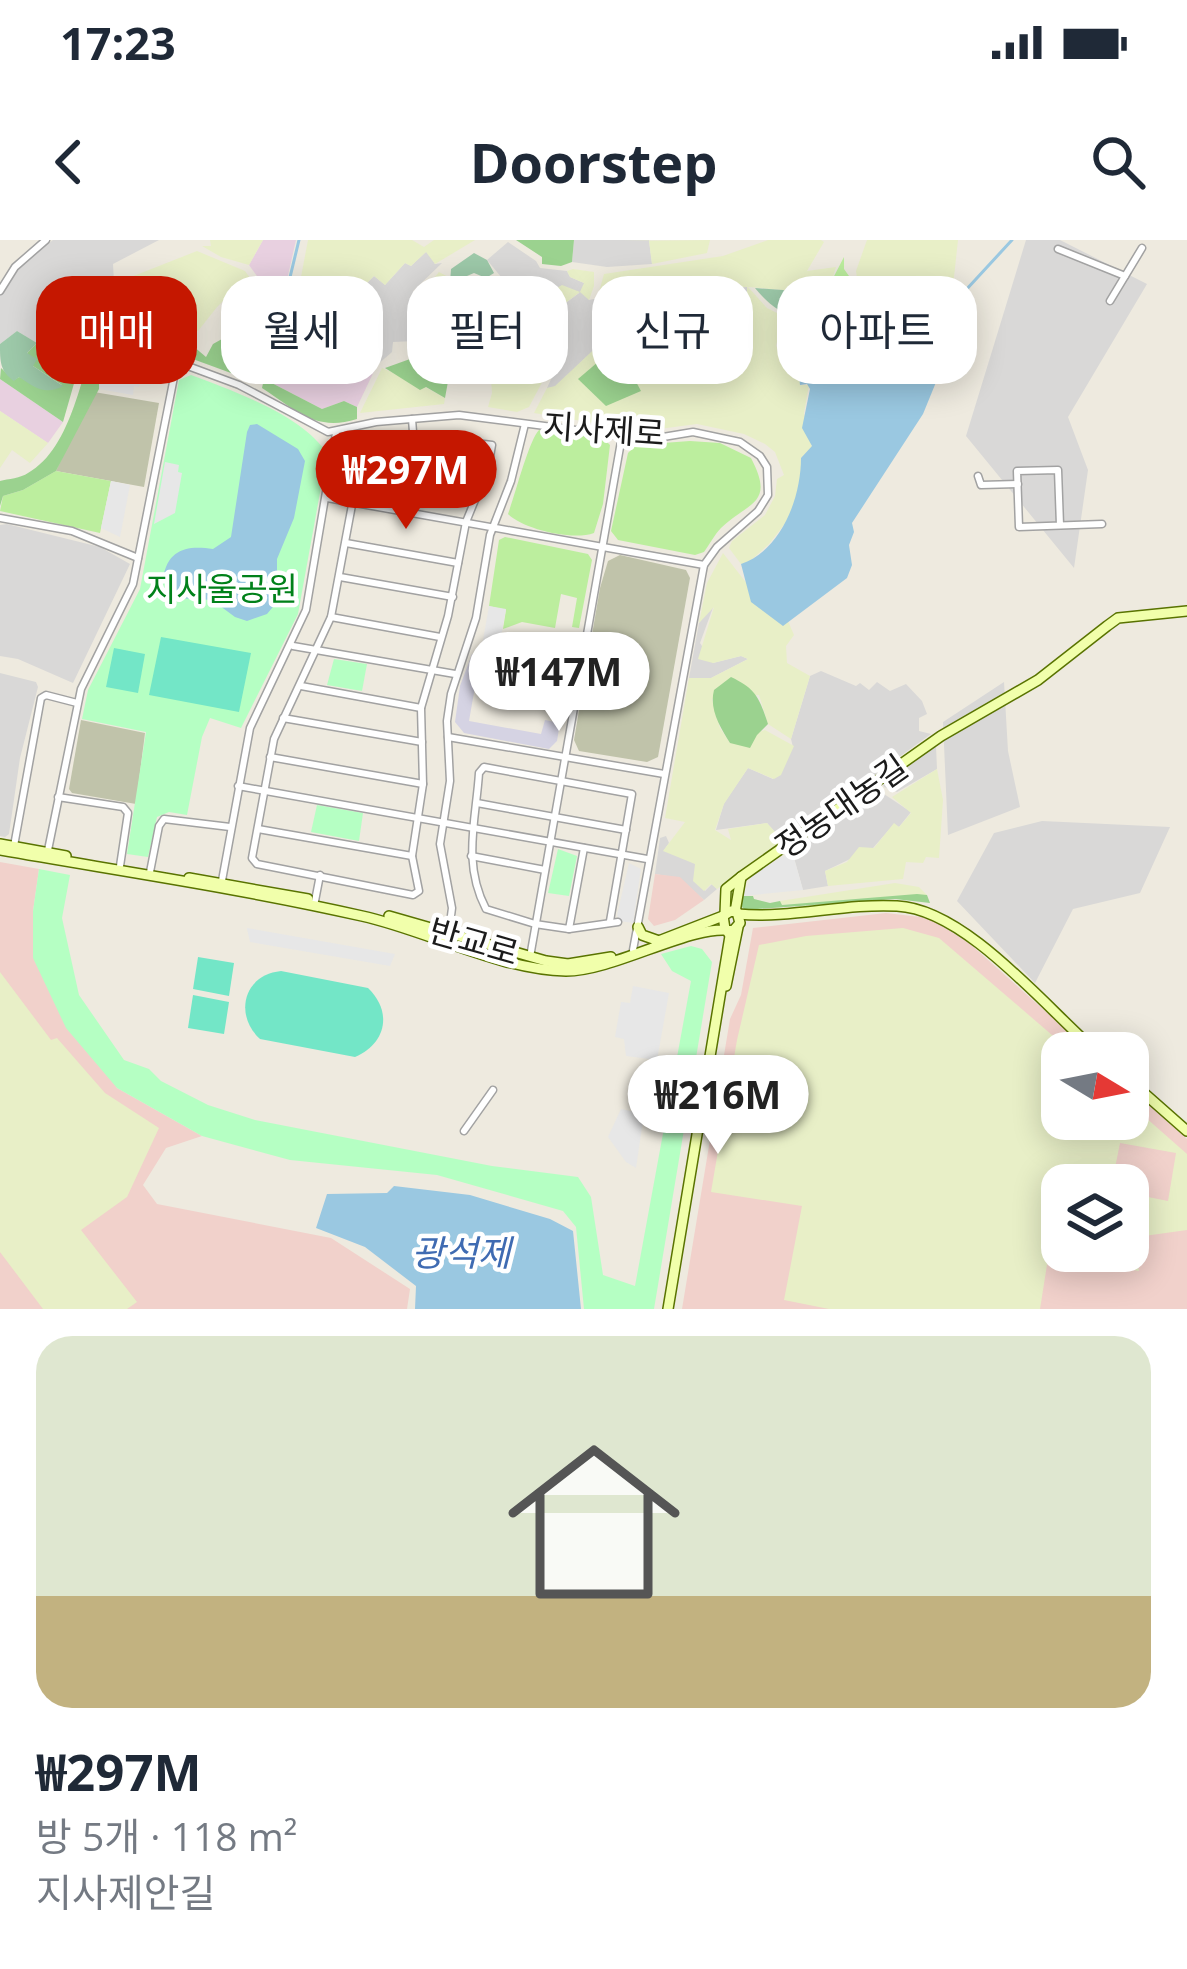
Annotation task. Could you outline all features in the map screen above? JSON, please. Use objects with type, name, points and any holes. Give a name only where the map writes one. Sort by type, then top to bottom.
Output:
[{"type":"street","points":[[0,291],[15,267],[46,240]]},
{"type":"street","points":[[1109,302],[1142,248]]},
{"type":"street","points":[[1058,250],[1125,276]]},
{"type":"street","points":[[47,855],[77,703],[133,584],[177,362],[255,393],[318,430],[336,433],[309,599],[292,646],[260,703],[238,786],[221,887]]},
{"type":"street","name":"지사제로","points":[[336,433],[360,425],[459,415],[651,439],[705,433],[740,442],[760,456],[770,481],[768,495],[704,565]]},
{"type":"street","points":[[412,419],[414,445]]},
{"type":"street","points":[[448,937],[452,908],[440,844],[450,782],[447,736],[455,674],[478,613],[493,526],[512,481],[525,423]]},
{"type":"street","points":[[530,957],[622,436]]},
{"type":"street","points":[[460,441],[492,446],[466,521],[453,597],[421,709],[423,784],[412,856],[421,885],[413,895],[257,864],[252,858],[282,718],[332,617],[364,452],[414,445],[460,441]]},
{"type":"street","points":[[359,466],[479,488]]},
{"type":"street","points":[[1060,526],[1058,470],[1018,471],[1019,527],[1060,526],[1102,524]]},
{"type":"street","points":[[978,476],[981,485],[1018,484]]},
{"type":"street","points":[[327,498],[704,565],[633,950]]},
{"type":"street","points":[[0,518],[71,531],[138,558]]},
{"type":"street","points":[[346,543],[458,563]]},
{"type":"street","points":[[340,577],[453,597]]},
{"type":"street","name":"정농대농길","points":[[732,921],[731,890],[741,877],[941,736],[1022,691],[1118,618],[1187,610]]},
{"type":"street","points":[[332,617],[441,637]]},
{"type":"street","points":[[292,646],[455,674]]},
{"type":"street","points":[[299,686],[421,709]]},
{"type":"street","points":[[14,846],[41,698],[46,695],[77,703]]},
{"type":"street","points":[[282,718],[422,742]]},
{"type":"street","points":[[447,736],[664,774]]},
{"type":"street","points":[[270,757],[423,784]]},
{"type":"street","points":[[484,767],[559,781],[632,794],[614,922],[569,929],[485,909],[470,856],[478,772],[484,767]]},
{"type":"street","points":[[238,786],[649,859]]},
{"type":"street","points":[[58,797],[122,807],[128,813],[120,866]]},
{"type":"street","points":[[477,803],[626,830]]},
{"type":"street","points":[[150,872],[164,819],[230,827]]},
{"type":"street","points":[[258,829],[412,856]]},
{"type":"street","points":[[0,847],[221,887]]},
{"type":"street","points":[[0,847],[221,887]]},
{"type":"street","points":[[569,929],[584,848]]},
{"type":"street","points":[[470,856],[545,870]]},
{"type":"street","points":[[315,901],[320,875]]},
{"type":"street","name":"반교로","points":[[221,887],[568,964],[732,921]]},
{"type":"street","name":"반교로","points":[[221,887],[315,901],[566,971],[616,962],[732,921]]},
{"type":"street","points":[[732,921],[895,905],[932,912],[976,940],[1075,1032]]},
{"type":"street","points":[[668,1309],[732,921]]},
{"type":"street","points":[[722,996],[730,977],[732,921]]},
{"type":"street","points":[[638,927],[642,935],[659,941]]},
{"type":"street","points":[[707,932],[720,938],[726,960]]},
{"type":"street","points":[[464,1131],[493,1090]]},
{"type":"street","points":[[1149,1098],[1187,1131]]},
{"type":"shaded area","points":[[53,240],[159,240],[113,264],[114,276],[36,276],[36,342],[17,331],[0,344],[0,295],[18,267]]},
{"type":"shaded area","points":[[210,240],[263,240],[249,265],[202,246],[211,246]]},
{"type":"shaded area","points":[[263,240],[296,240],[288,276],[257,276],[249,265]]},
{"type":"shaded area","points":[[308,240],[412,240],[424,247],[434,240],[475,240],[435,264],[426,252],[411,266],[405,263],[385,285],[383,276],[301,276]]},
{"type":"shaded area","points":[[574,240],[649,240],[652,264],[607,267],[572,262]]},
{"type":"shaded area","points":[[710,240],[707,253],[652,264],[649,241],[623,241]]},
{"type":"shaded area","points":[[768,240],[821,240],[807,271],[836,267],[833,276],[777,276],[777,289],[753,287],[753,276],[603,276],[604,274],[723,256]]},
{"type":"shaded area","points":[[867,240],[958,240],[954,276],[857,276]]},
{"type":"shaded area","points":[[1026,240],[1060,240],[1147,284],[1068,417],[1088,470],[1074,568],[966,436]]},
{"type":"shaded area","points":[[508,242],[540,268],[567,271],[584,283],[592,299],[592,352],[568,375],[568,301],[579,293],[568,294],[568,276],[500,276],[487,260]]},
{"type":"shaded area","points":[[197,251],[249,276],[221,276],[221,303],[198,331],[197,276],[134,276]]},
{"type":"shaded area","points":[[427,251],[435,264],[442,263],[429,276],[407,276],[407,341],[393,342],[392,352],[383,360],[383,283],[405,263],[411,266]]},
{"type":"shaded area","points":[[567,271],[594,272],[589,300],[580,292],[584,283]]},
{"type":"shaded area","points":[[753,293],[777,313],[777,384],[809,385],[804,413],[812,447],[801,458],[801,487],[794,512],[769,544],[741,564],[729,548],[765,515],[775,496],[777,479],[784,475],[775,452],[744,434],[697,424],[651,426],[647,432],[534,413],[547,388],[568,384],[568,374],[592,351],[592,384],[753,384]]},
{"type":"shaded area","points":[[383,368],[407,379],[407,384],[445,398],[444,404],[360,413],[374,384],[383,384]]},
{"type":"shaded area","points":[[0,379],[63,422],[48,443],[0,411]]},
{"type":"shaded area","points":[[99,384],[139,384],[133,395],[99,389]]},
{"type":"shaded area","points":[[274,384],[368,384],[357,407],[344,401],[322,409]]},
{"type":"shaded area","points":[[491,384],[541,384],[529,407],[517,412],[488,407]]},
{"type":"shaded area","points":[[94,392],[159,403],[144,487],[56,471]]},
{"type":"shaded area","points":[[0,411],[48,443],[30,463],[12,450],[0,468]]},
{"type":"shaded area","points":[[165,462],[179,465],[182,473],[175,513],[154,524]]},
{"type":"shaded area","points":[[111,481],[130,485],[120,537],[101,528]]},
{"type":"shaded area","points":[[0,525],[100,547],[130,564],[73,683],[0,656]]},
{"type":"shaded area","points":[[723,553],[748,585],[788,621],[794,635],[786,646],[787,663],[810,676],[791,739],[768,724],[759,695],[712,699],[730,743],[765,730],[794,746],[781,775],[774,779],[748,768],[724,804],[715,830],[731,840],[728,829],[767,823],[784,842],[717,889],[711,884],[704,891],[693,881],[695,864],[663,851],[685,822],[665,818],[689,678],[711,678],[748,659],[741,656],[713,663],[698,659],[714,607],[699,623],[707,583]]},
{"type":"shaded area","points":[[620,555],[686,570],[690,578],[658,757],[647,762],[579,751],[574,740],[600,588],[608,561]]},
{"type":"shaded area","points":[[715,602],[700,643],[713,663],[741,656],[748,659],[711,678],[689,678],[699,623]]},
{"type":"shaded area","points":[[489,606],[506,609],[494,676],[477,674]]},
{"type":"shaded area","points":[[472,654],[480,658],[469,721],[541,734],[545,720],[560,723],[557,741],[549,749],[464,733],[455,722],[460,686]]},
{"type":"shaded area","points":[[821,671],[869,690],[877,682],[890,691],[906,684],[927,714],[919,718],[919,731],[931,734],[877,773],[878,790],[911,812],[899,827],[894,824],[873,848],[825,871],[828,886],[803,890],[792,851],[767,823],[716,830],[724,803],[748,768],[773,779],[793,747],[791,739],[810,676]]},
{"type":"shaded area","points":[[0,673],[36,682],[38,687],[5,837],[0,836]]},
{"type":"shaded area","points":[[1004,682],[1008,751],[1020,807],[948,835],[943,722]]},
{"type":"shaded area","points":[[81,720],[145,733],[136,804],[69,789]]},
{"type":"shaded area","points":[[936,746],[937,769],[897,792],[884,787],[882,782]]},
{"type":"shaded area","points":[[937,769],[943,800],[939,858],[906,862],[903,879],[828,886],[825,871],[847,862],[859,847],[874,848],[894,823],[899,827],[911,813],[892,797]]},
{"type":"shaded area","points":[[1042,821],[1170,827],[1140,893],[1073,909],[1035,983],[957,901],[994,833]]},
{"type":"shaded area","points":[[666,836],[669,843],[664,850],[696,864],[705,891],[712,884],[717,889],[704,900],[680,878],[655,874],[660,838]]},
{"type":"shaded area","points":[[792,851],[803,890],[743,896],[752,875]]},
{"type":"shaded area","points":[[0,862],[39,869],[33,911],[117,1088],[202,1136],[166,1148],[143,1185],[157,1204],[331,1238],[410,1289],[407,1309],[0,1309]]},
{"type":"shaded area","points":[[629,863],[641,869],[633,923],[619,921],[617,915]]},
{"type":"shaded area","points":[[655,874],[680,877],[704,900],[675,920],[654,926],[648,919]]},
{"type":"shaded area","points":[[895,883],[919,887],[927,895],[781,905],[780,901]]},
{"type":"shaded area","points":[[886,913],[929,918],[969,943],[1069,1032],[1041,1032],[1041,1140],[1149,1140],[1149,1104],[1187,1139],[1187,1309],[682,1309],[730,1019],[741,995],[753,928]]},
{"type":"shaded area","points":[[247,928],[395,954],[390,966],[250,942]]},
{"type":"shaded area","points":[[903,928],[939,938],[1049,1032],[1041,1032],[1041,1140],[1149,1140],[1149,1121],[1187,1154],[1187,1230],[1149,1235],[1149,1197],[1168,1201],[1176,1153],[1120,1143],[1116,1164],[1041,1164],[1041,1272],[1046,1272],[1040,1309],[829,1309],[784,1300],[802,1206],[711,1192],[759,945]]},
{"type":"shaded area","points":[[0,972],[51,1040],[57,1038],[105,1093],[159,1128],[127,1197],[81,1230],[137,1302],[127,1309],[43,1309],[0,1252]]},
{"type":"shaded area","points":[[633,986],[669,993],[657,1060],[626,1056],[624,1039],[615,1037],[621,1002],[630,1003]]},
{"type":"shaded area","points":[[621,1109],[644,1114],[636,1168],[608,1137]]},
{"type":"green space","points":[[516,240],[574,240],[572,262],[542,264],[542,257]]},
{"type":"green space","points":[[474,253],[487,260],[494,273],[450,276],[451,269]]},
{"type":"green space","points":[[844,257],[849,276],[834,276]]},
{"type":"green space","points":[[755,288],[777,290],[777,309]]},
{"type":"green space","points":[[17,331],[36,342],[27,353],[36,358],[36,384],[63,386],[45,390],[19,377],[14,381],[1,361],[0,344]]},
{"type":"green space","points":[[221,340],[221,369],[197,361],[197,349],[206,357]]},
{"type":"green space","points":[[36,344],[36,368],[33,366],[27,353]]},
{"type":"green space","points":[[407,360],[407,382],[385,368]]},
{"type":"green space","points":[[592,367],[592,384],[637,384],[641,391],[606,406],[578,379]]},
{"type":"green space","points":[[1,368],[14,380],[74,384],[63,422],[0,379]]},
{"type":"green space","name":"지사울공원","points":[[197,377],[246,397],[285,416],[327,454],[298,614],[241,728],[210,718],[187,815],[169,812],[157,817],[148,857],[127,854],[146,732],[82,719],[88,690],[140,589],[178,384],[197,384]]},
{"type":"green space","points":[[81,384],[99,384],[56,471],[3,496],[0,506],[0,481],[28,473],[43,461],[56,446]]},
{"type":"green space","points":[[274,384],[322,409],[344,401],[357,407],[357,419],[317,421],[262,388]]},
{"type":"green space","points":[[410,384],[448,384],[445,398],[426,387],[420,390]]},
{"type":"green space","points":[[539,430],[604,439],[610,445],[603,504],[594,533],[548,532],[508,514]]},
{"type":"green space","points":[[720,443],[751,458],[761,485],[756,500],[721,528],[704,552],[695,555],[618,540],[611,531],[628,453],[636,445]]},
{"type":"green space","points":[[471,446],[468,455],[434,460],[431,473],[372,463],[374,456],[382,454]]},
{"type":"green space","points":[[56,471],[111,481],[100,533],[0,511],[3,496]]},
{"type":"green space","points":[[505,537],[588,554],[592,560],[579,628],[572,627],[577,598],[561,594],[555,628],[522,622],[503,629],[506,610],[489,606],[499,540]]},
{"type":"green space","points":[[161,637],[251,653],[239,712],[149,695]]},
{"type":"green space","points":[[114,648],[145,654],[138,693],[106,687]]},
{"type":"green space","points":[[334,659],[367,664],[362,691],[327,685]]},
{"type":"green space","points":[[731,677],[756,695],[768,724],[750,748],[730,743],[714,711],[714,690]]},
{"type":"green space","points":[[317,805],[363,813],[359,841],[311,832]]},
{"type":"green space","points":[[558,849],[577,856],[569,896],[548,893]]},
{"type":"green space","points":[[39,869],[70,875],[62,918],[79,995],[124,1060],[149,1069],[161,1081],[208,1105],[255,1120],[492,1166],[578,1177],[591,1197],[603,1275],[635,1286],[691,981],[672,971],[661,954],[691,946],[702,949],[712,962],[654,1309],[584,1309],[576,1227],[563,1211],[437,1175],[290,1160],[202,1136],[117,1088],[66,1028],[33,958]]},
{"type":"green space","points":[[927,895],[930,903],[895,899],[745,910],[741,906],[743,896],[782,905]]},
{"type":"green space","points":[[198,957],[234,963],[229,996],[193,989]]},
{"type":"green space","points":[[281,971],[368,988],[383,1017],[374,1044],[355,1057],[260,1039],[247,1019],[246,998],[258,980]]},
{"type":"green space","points":[[193,995],[229,1002],[224,1034],[188,1028]]},
{"type":"water","points":[[807,384],[935,384],[923,414],[852,523],[852,565],[847,578],[783,626],[751,602],[741,564],[768,547],[793,505],[801,458],[812,446],[802,428]]},
{"type":"water","points":[[257,424],[298,449],[305,461],[294,518],[277,559],[277,602],[267,614],[247,621],[212,600],[176,598],[163,578],[169,561],[180,551],[213,549],[231,537],[247,432]]},
{"type":"water","name":"광석제","points":[[394,1186],[470,1195],[550,1219],[573,1231],[581,1309],[415,1309],[416,1286],[365,1247],[316,1228],[327,1194],[387,1193]]},
{"type":"waterway","points":[[290,276],[299,240]]},
{"type":"waterway","points":[[977,278],[1012,240]]}]
